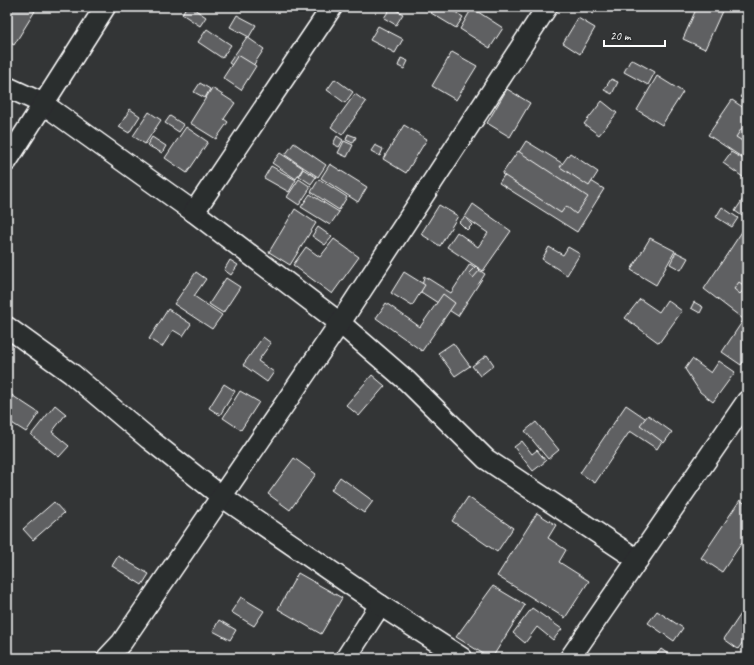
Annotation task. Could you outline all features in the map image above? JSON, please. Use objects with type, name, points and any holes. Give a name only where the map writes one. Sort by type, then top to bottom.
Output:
[{"type":"street","points":[[7,161],[42,103],[105,7]]},
{"type":"street","points":[[194,212],[332,7]]},
{"type":"street","points":[[107,658],[122,642],[340,322],[547,7]]},
{"type":"street","points":[[7,87],[42,103],[194,212],[340,322],[407,381],[486,458],[638,560]]},
{"type":"street","points":[[7,327],[72,374],[149,439],[221,496],[380,605],[462,658]]},
{"type":"street","points":[[570,658],[747,401]]},
{"type":"street","points":[[346,658],[380,605]]},
{"type":"building","points":[[7,7],[28,7],[35,11],[14,45],[7,41]]},
{"type":"building","points":[[186,7],[191,7],[206,17],[200,26],[182,14]]},
{"type":"building","points":[[391,7],[403,14],[396,25],[384,18]]},
{"type":"building","points":[[435,7],[447,7],[463,17],[456,28],[431,13]]},
{"type":"building","points":[[582,7],[597,7],[593,14]]},
{"type":"building","points":[[697,7],[713,7],[722,11],[705,49],[683,39]]},
{"type":"building","points":[[472,8],[503,28],[490,48],[460,29]]},
{"type":"building","points":[[237,15],[256,25],[249,37],[230,27]]},
{"type":"building","points":[[578,18],[595,28],[580,54],[563,43]]},
{"type":"building","points":[[378,26],[403,39],[395,53],[370,40]]},
{"type":"building","points":[[207,29],[231,45],[222,58],[198,42]]},
{"type":"building","points":[[247,37],[264,49],[247,75],[229,63]]},
{"type":"building","points":[[452,52],[477,66],[456,100],[432,86]]},
{"type":"building","points":[[238,55],[256,66],[241,90],[223,78]]},
{"type":"building","points":[[401,58],[408,61],[404,69],[398,66]]},
{"type":"building","points":[[631,59],[655,72],[648,85],[624,72]]},
{"type":"building","points":[[657,76],[683,92],[662,125],[637,110]]},
{"type":"building","points":[[335,79],[353,92],[345,103],[327,90]]},
{"type":"building","points":[[611,79],[618,82],[612,94],[604,90]]},
{"type":"building","points":[[200,83],[210,89],[205,98],[194,92]]},
{"type":"building","points":[[212,88],[235,103],[224,119],[228,122],[216,139],[190,123]]},
{"type":"building","points":[[747,88],[747,102],[740,97]]},
{"type":"building","points":[[507,89],[530,103],[510,137],[487,123]]},
{"type":"building","points":[[355,94],[366,102],[342,135],[331,127]]},
{"type":"building","points":[[732,100],[747,110],[746,160],[708,135]]},
{"type":"building","points":[[602,101],[617,113],[599,135],[584,124]]},
{"type":"building","points":[[130,109],[140,116],[129,133],[119,127]]},
{"type":"building","points":[[149,112],[161,120],[145,144],[133,136]]},
{"type":"building","points":[[170,116],[184,125],[179,132],[165,123]]},
{"type":"building","points":[[404,125],[427,139],[406,173],[383,159]]},
{"type":"building","points":[[744,125],[747,127],[747,144],[736,137]]},
{"type":"building","points":[[186,127],[208,142],[187,173],[165,158]]},
{"type":"building","points":[[348,134],[356,137],[353,143],[346,140]]},
{"type":"building","points":[[337,136],[343,140],[339,147],[333,144]]},
{"type":"building","points":[[152,137],[166,146],[162,153],[147,145]]},
{"type":"building","points":[[344,141],[353,145],[347,157],[338,153]]},
{"type":"building","points":[[526,141],[604,189],[577,232],[499,183]]},
{"type":"building","points":[[294,143],[326,165],[318,177],[285,155]]},
{"type":"building","points":[[375,145],[383,149],[380,156],[371,151]]},
{"type":"building","points":[[518,151],[588,197],[576,214],[566,206],[561,213],[502,174]]},
{"type":"building","points":[[731,152],[747,161],[747,180],[723,163]]},
{"type":"building","points":[[280,153],[303,168],[296,179],[272,163]]},
{"type":"building","points":[[570,153],[598,172],[589,186],[560,167]]},
{"type":"building","points":[[330,164],[367,187],[358,202],[321,178]]},
{"type":"building","points":[[271,166],[296,180],[289,192],[264,178]]},
{"type":"building","points":[[303,169],[316,177],[311,184],[299,176]]},
{"type":"building","points":[[299,179],[311,187],[299,205],[287,197]]},
{"type":"building","points":[[319,179],[347,197],[339,210],[311,192]]},
{"type":"building","points":[[747,193],[747,214],[745,218],[735,211]]},
{"type":"building","points":[[310,194],[339,212],[330,225],[301,207]]},
{"type":"building","points":[[473,204],[511,231],[483,271],[447,247],[457,232],[478,247],[488,233],[465,217]]},
{"type":"building","points":[[439,205],[458,216],[440,246],[421,234]]},
{"type":"building","points":[[722,207],[738,218],[732,227],[716,217]]},
{"type":"building","points":[[295,209],[316,223],[290,265],[269,252]]},
{"type":"building","points":[[465,217],[472,225],[467,230],[459,222]]},
{"type":"building","points":[[747,224],[747,322],[704,289]]},
{"type":"building","points":[[318,227],[332,237],[325,245],[312,236]]},
{"type":"building","points":[[650,238],[675,251],[656,285],[631,270]]},
{"type":"building","points":[[334,239],[359,257],[332,294],[293,265],[306,247],[320,257]]},
{"type":"building","points":[[549,247],[563,255],[568,247],[580,254],[567,275],[542,259]]},
{"type":"building","points":[[676,252],[688,258],[681,270],[670,264]]},
{"type":"building","points":[[230,260],[238,265],[231,275],[224,270]]},
{"type":"building","points":[[470,264],[485,274],[458,316],[421,292],[424,276],[451,293]]},
{"type":"building","points":[[476,266],[480,270],[473,278],[469,273]]},
{"type":"building","points":[[196,272],[206,279],[194,296],[222,315],[212,329],[174,304]]},
{"type":"building","points":[[404,272],[425,285],[412,306],[391,293]]},
{"type":"building","points":[[226,278],[240,287],[223,313],[209,304]]},
{"type":"building","points":[[739,282],[746,287],[740,294],[734,289]]},
{"type":"building","points":[[443,294],[455,303],[422,351],[376,318],[386,303],[420,327]]},
{"type":"building","points":[[640,299],[659,312],[667,300],[682,311],[659,343],[625,318]]},
{"type":"building","points":[[694,302],[703,307],[700,313],[691,308]]},
{"type":"building","points":[[168,309],[191,324],[183,336],[173,330],[162,347],[149,339]]},
{"type":"building","points":[[742,322],[747,326],[747,356],[741,365],[722,352]]},
{"type":"building","points":[[263,337],[271,343],[258,361],[274,372],[267,382],[243,365]]},
{"type":"building","points":[[453,343],[470,366],[455,376],[438,353]]},
{"type":"building","points":[[487,355],[494,365],[480,376],[472,366]]},
{"type":"building","points":[[692,359],[711,373],[719,361],[735,372],[713,402],[700,392],[685,369]]},
{"type":"building","points":[[372,375],[385,386],[359,416],[346,405]]},
{"type":"building","points":[[224,384],[235,391],[220,415],[209,408]]},
{"type":"building","points":[[240,391],[259,402],[241,430],[223,418]]},
{"type":"building","points":[[7,392],[39,413],[26,432],[7,420]]},
{"type":"building","points":[[55,405],[66,414],[52,432],[69,446],[59,457],[31,435]]},
{"type":"building","points":[[626,405],[667,433],[657,449],[630,431],[595,483],[580,473]]},
{"type":"building","points":[[648,415],[672,432],[664,443],[640,425]]},
{"type":"building","points":[[536,422],[559,450],[548,459],[525,431]]},
{"type":"building","points":[[522,441],[532,454],[537,450],[546,461],[533,471],[514,447]]},
{"type":"building","points":[[294,458],[316,474],[290,510],[268,494]]},
{"type":"building","points":[[340,477],[373,501],[364,513],[331,490]]},
{"type":"building","points":[[468,497],[513,528],[497,552],[452,521]]},
{"type":"building","points":[[740,500],[747,505],[747,535],[722,572],[701,558]]},
{"type":"building","points":[[54,502],[64,513],[33,540],[23,529]]},
{"type":"building","points":[[537,513],[556,525],[548,538],[566,550],[559,562],[589,581],[565,618],[497,576]]},
{"type":"building","points":[[118,556],[149,574],[142,585],[112,566]]},
{"type":"building","points":[[298,573],[342,598],[321,634],[278,609]]},
{"type":"building","points":[[493,586],[525,605],[492,658],[490,658],[456,637]]},
{"type":"building","points":[[241,597],[264,611],[254,626],[231,612]]},
{"type":"building","points":[[747,605],[747,636],[738,649],[724,639]]},
{"type":"building","points":[[532,608],[562,629],[553,640],[537,627],[525,643],[513,633]]},
{"type":"building","points":[[657,611],[683,628],[674,641],[648,623]]},
{"type":"building","points":[[219,620],[236,630],[230,640],[213,631]]},
{"type":"building","points":[[661,649],[674,658],[654,658]]}]
